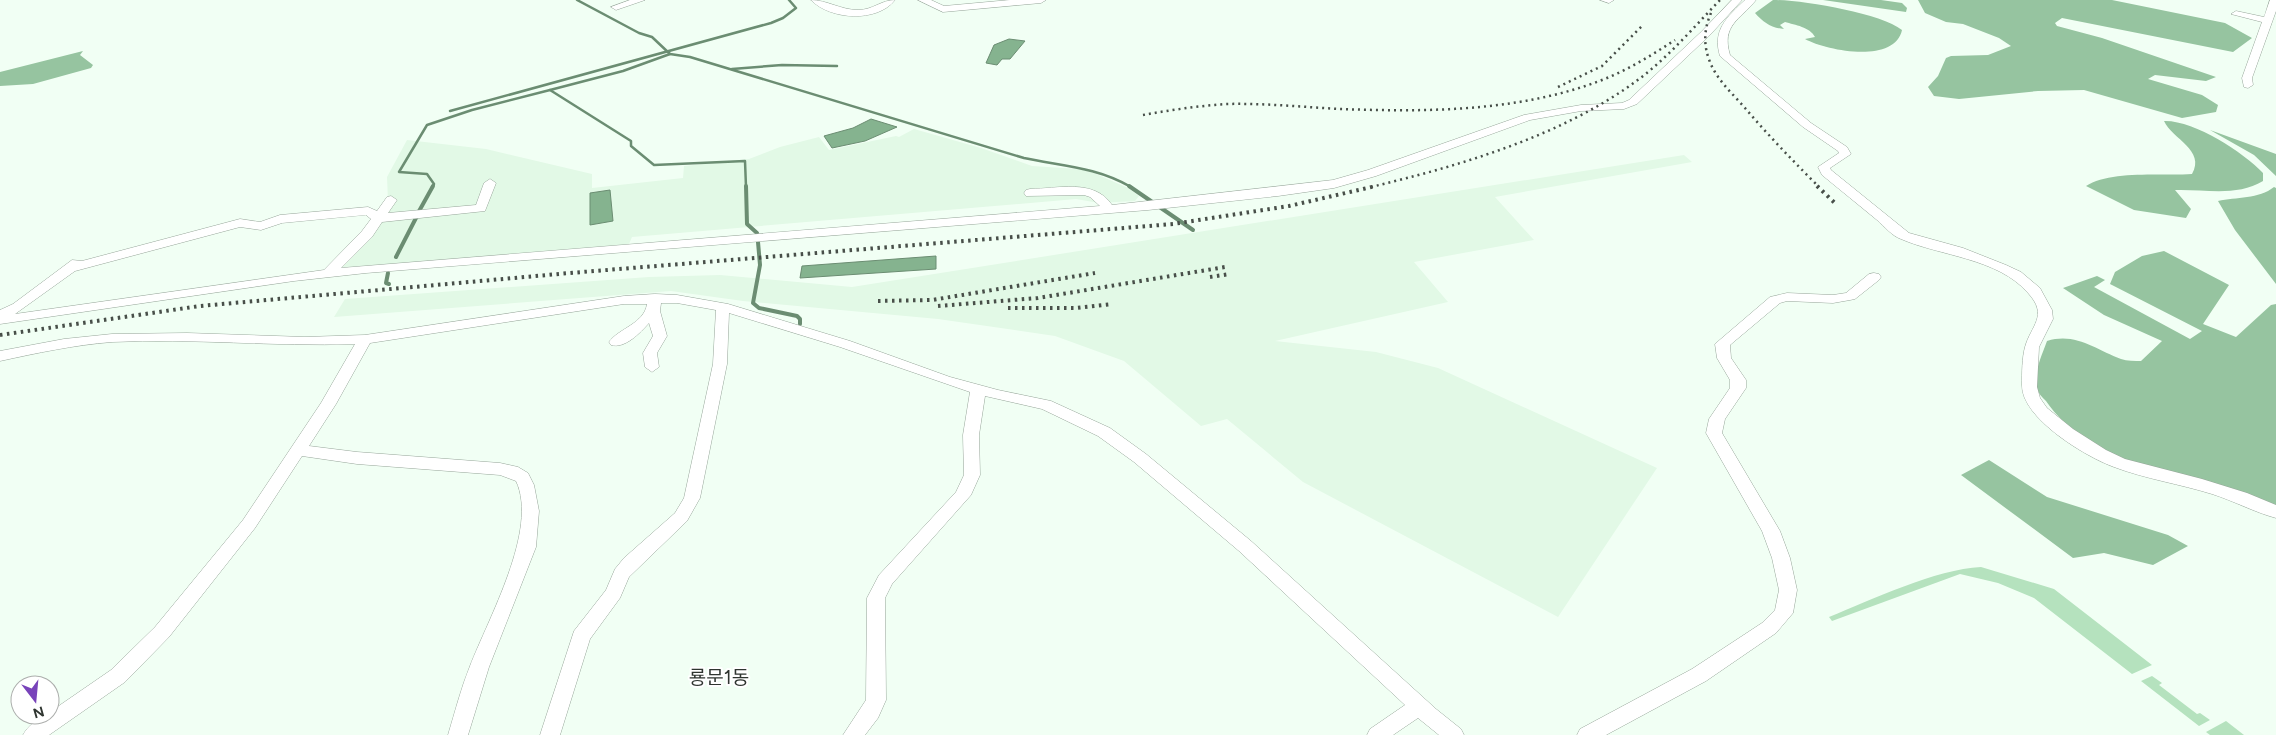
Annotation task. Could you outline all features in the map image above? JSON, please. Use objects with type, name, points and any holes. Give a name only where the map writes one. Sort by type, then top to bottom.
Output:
[{"type":"street","points":[[616,7],[640,0]]},
{"type":"street","points":[[816,0],[843,12],[852,13],[880,8],[890,0]]},
{"type":"street","points":[[922,0],[943,8],[1041,0]]},
{"type":"street","points":[[0,320],[328,273],[1148,206],[1334,184],[1372,173],[1528,117],[1581,108],[1624,106],[1633,102],[1705,34],[1737,0]]},
{"type":"street","points":[[1751,0],[1724,29],[1720,44],[1725,56],[1807,125],[1843,149],[1845,154],[1824,167],[1826,172],[1904,236],[1958,251],[2001,268],[2016,276],[2035,291],[2045,310],[2046,319],[2032,346],[2029,386],[2032,398],[2041,412],[2079,442],[2120,463],[2214,489],[2276,512]]},
{"type":"street","points":[[2248,85],[2248,78],[2263,35],[2266,20],[2275,0]]},
{"type":"street","points":[[2236,14],[2266,20]]},
{"type":"street","points":[[70,268],[240,222],[261,226],[280,219],[368,211],[379,218],[481,208],[490,183]]},
{"type":"street","points":[[1030,193],[1092,192],[1102,197],[1108,209]]},
{"type":"street","points":[[328,273],[366,234],[391,200]]},
{"type":"street","points":[[0,315],[18,307],[82,259]]},
{"type":"street","points":[[1588,735],[1699,676],[1770,628],[1784,613],[1788,590],[1781,558],[1771,532],[1714,433],[1717,419],[1738,388],[1738,380],[1724,358],[1722,344],[1775,300],[1787,298],[1833,299],[1850,296],[1874,277]]},
{"type":"street","points":[[0,356],[64,343],[112,338],[187,337],[305,341],[366,339],[586,304],[654,304],[677,299],[723,307],[845,344],[978,389],[1037,402],[1066,413],[1104,432],[1140,458],[1244,546],[1454,735]]},
{"type":"street","points":[[616,342],[636,329],[654,304]]},
{"type":"street","points":[[652,367],[650,353],[660,336],[654,304]]},
{"type":"street","points":[[550,735],[581,636],[614,593],[621,574],[630,563],[681,517],[692,498],[720,364],[720,329],[723,307]]},
{"type":"street","points":[[34,734],[118,676],[162,632],[249,524],[299,450],[366,339]]},
{"type":"street","points":[[853,735],[871,712],[876,700],[876,598],[885,580],[964,494],[970,483],[971,435],[978,389]]},
{"type":"street","points":[[299,450],[356,458],[500,469],[522,477],[526,485],[530,510],[527,546],[479,667],[458,735]]},
{"type":"street","points":[[1377,735],[1420,706]]},
{"type":"shaded area","points":[[1773,0],[1802,2],[1859,13],[1877,18],[1902,30],[1897,41],[1887,47],[1874,51],[1859,52],[1828,47],[1805,39],[1815,37],[1810,31],[1802,27],[1785,22],[1780,25],[1784,29],[1771,26],[1761,19],[1755,13]]},
{"type":"shaded area","points":[[1823,0],[1881,0],[1902,3],[1907,8],[1906,12]]},
{"type":"shaded area","points":[[1918,0],[2112,0],[2225,23],[2252,38],[2233,52],[2062,18],[2055,23],[2057,26],[2102,38],[2216,77],[2206,81],[2155,75],[2148,79],[2202,95],[2218,105],[2216,112],[2182,118],[2084,90],[2038,91],[1959,99],[1934,96],[1928,87],[1938,76],[1946,58],[1951,56],[1988,55],[2011,46],[1999,38],[1963,24],[1946,22],[1925,13]]},
{"type":"shaded area","points":[[1009,39],[1025,41],[1010,59],[1002,59],[997,65],[986,63],[994,45]]},
{"type":"shaded area","points":[[83,51],[80,55],[93,65],[91,68],[33,84],[0,86],[0,72]]},
{"type":"shaded area","points":[[871,119],[897,127],[865,141],[832,148],[824,136],[853,128]]},
{"type":"shaded area","points":[[2164,121],[2176,122],[2203,131],[2231,147],[2263,173],[2263,181],[2253,186],[2232,191],[2175,190],[2191,209],[2186,218],[2134,210],[2086,186],[2096,181],[2122,176],[2192,174],[2195,158]]},
{"type":"shaded area","points":[[914,129],[981,148],[1032,166],[1079,169],[1094,173],[1128,188],[1139,196],[1135,201],[1099,203],[1076,199],[632,237],[629,244],[557,252],[331,268],[388,201],[387,177],[407,140],[486,149],[592,174],[592,188],[683,178],[684,166],[749,159],[780,147],[819,137],[829,150],[896,136],[899,137]]},
{"type":"shaded area","points":[[2210,130],[2276,154],[2276,176],[2254,155]]},
{"type":"shaded area","points":[[1684,155],[1692,162],[1495,197],[1534,240],[1414,262],[1448,302],[1275,341],[1376,352],[1438,368],[1657,468],[1558,617],[1303,482],[1227,419],[1201,426],[1124,361],[1055,336],[938,319],[743,301],[671,291],[334,317],[345,299],[649,277],[720,275],[852,287]]},
{"type":"shaded area","points":[[2274,187],[2276,188],[2276,284],[2235,230],[2218,201],[2254,196]]},
{"type":"shaded area","points":[[610,190],[613,221],[590,225],[590,193]]},
{"type":"shaded area","points":[[2164,251],[2229,285],[2203,324],[2236,337],[2271,305],[2276,304],[2276,507],[2128,461],[2104,450],[2072,430],[2054,412],[2038,391],[2036,383],[2037,370],[2047,341],[2057,339],[2077,340],[2121,359],[2141,361],[2162,341],[2104,315],[2063,288],[2097,276],[2105,280],[2094,287],[2190,339],[2202,331],[2110,284],[2115,272],[2142,256]]},
{"type":"shaded area","points":[[936,256],[936,269],[800,278],[802,266]]},
{"type":"shaded area","points":[[1989,460],[2047,497],[2168,535],[2188,546],[2153,565],[2104,553],[2073,558],[1961,475]]},
{"type":"shaded area","points":[[1981,567],[2054,589],[2152,665],[2132,674],[2034,598],[1998,583],[1960,574],[1832,621],[1829,617],[1924,579],[1963,569]]},
{"type":"shaded area","points":[[2152,676],[2162,683],[2159,685],[2197,714],[2200,713],[2210,720],[2199,726],[2141,681]]},
{"type":"shaded area","points":[[2226,721],[2244,735],[2210,735],[2206,732]]},
{"type":"waterway","points":[[577,0],[639,33],[652,37],[667,51]]},
{"type":"waterway","points":[[667,51],[783,18],[796,8],[789,0]]},
{"type":"waterway","points":[[450,111],[667,51]]},
{"type":"waterway","points":[[550,90],[623,71],[670,54]]},
{"type":"waterway","points":[[670,54],[690,57],[1024,158],[1092,171],[1118,180],[1131,187]]},
{"type":"waterway","points":[[732,69],[782,65],[837,66]]},
{"type":"waterway","points":[[432,187],[434,184],[427,174],[399,172],[427,125],[472,110],[550,90]]},
{"type":"waterway","points":[[550,90],[631,141],[631,146],[654,165],[745,161],[746,187]]},
{"type":"waterway","points":[[418,213],[433,186]]},
{"type":"waterway","points":[[746,186],[747,224],[757,233]]},
{"type":"waterway","points":[[1129,186],[1193,230]]},
{"type":"waterway","points":[[396,257],[417,216]]},
{"type":"waterway","points":[[758,242],[760,265],[753,303],[759,308],[797,316],[800,319],[800,324]]},
{"type":"waterway","points":[[388,273],[386,283],[389,284]]},
{"type":"railway","points":[[1371,187],[1474,159],[1508,147],[1575,118],[1606,101],[1647,73],[1720,0]]},
{"type":"railway","points":[[1711,13],[1707,25],[1705,43],[1710,62],[1717,75],[1790,158],[1819,187]]},
{"type":"railway","points":[[1558,87],[1602,66],[1642,26]]},
{"type":"railway","points":[[1143,115],[1184,108],[1226,104],[1406,110],[1439,110],[1506,104],[1570,91],[1602,80],[1649,57],[1675,40]]},
{"type":"railway","points":[[0,335],[200,306],[570,273],[1173,224],[1289,206],[1376,186]]},
{"type":"railway","points":[[1817,186],[1837,205]]},
{"type":"railway","points":[[938,306],[1038,298],[1225,267]]},
{"type":"railway","points":[[878,301],[932,300],[1095,273]]},
{"type":"railway","points":[[1210,277],[1230,274]]},
{"type":"railway","points":[[1008,308],[1076,308],[1112,304]]},
{"type":"district","name":"룡문1동","points":[[719,677]]}]
